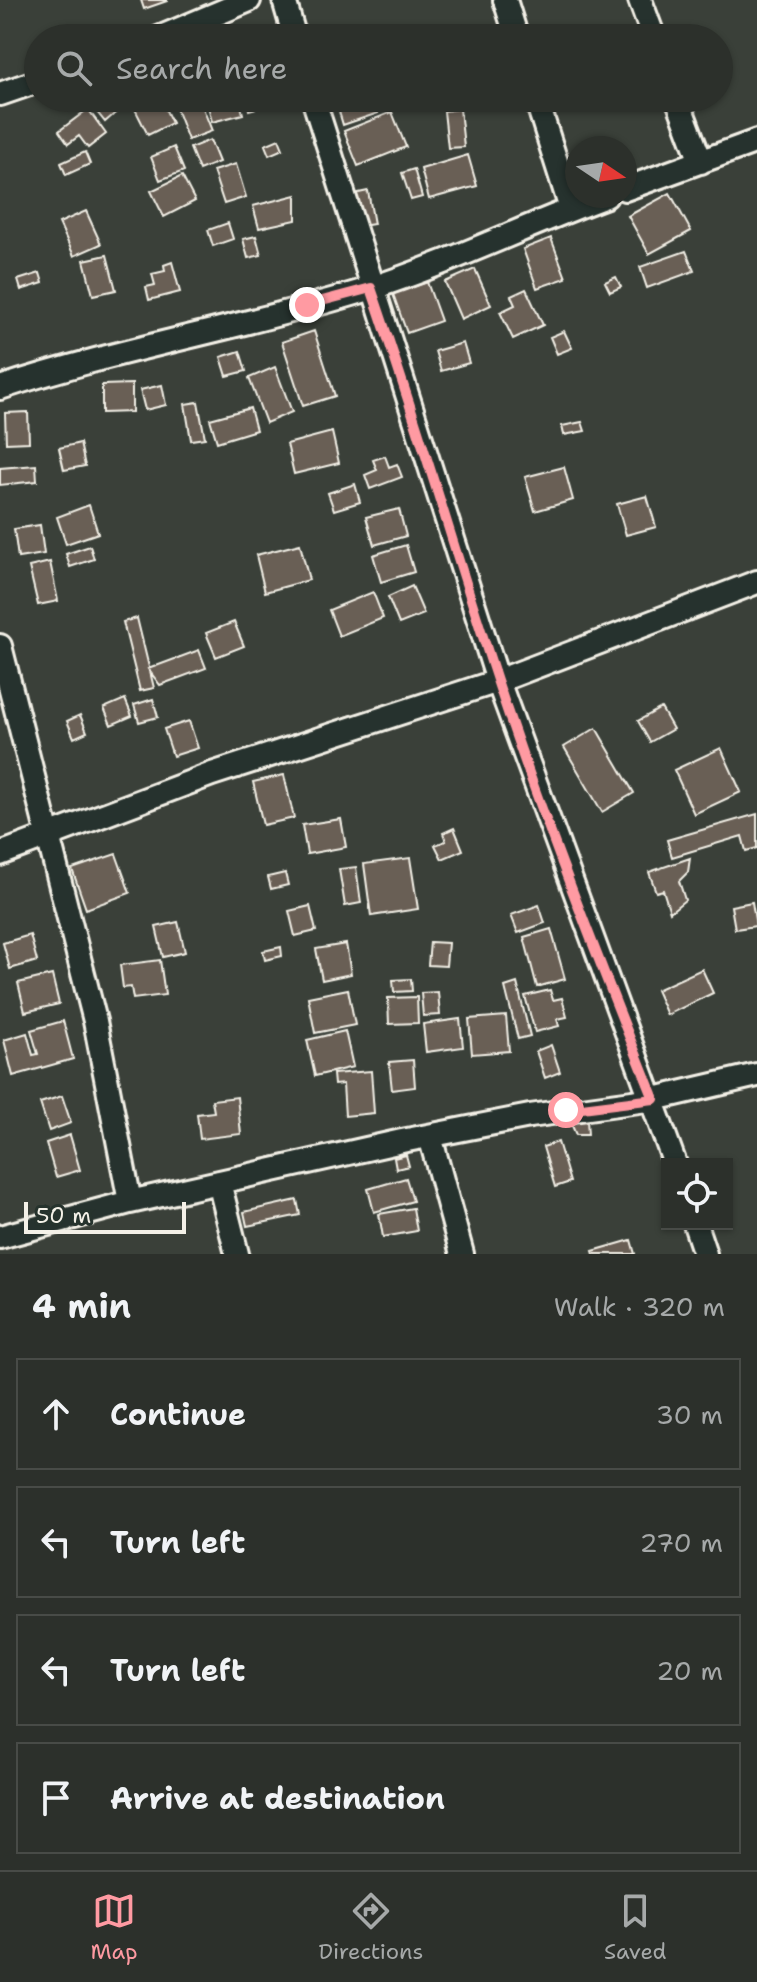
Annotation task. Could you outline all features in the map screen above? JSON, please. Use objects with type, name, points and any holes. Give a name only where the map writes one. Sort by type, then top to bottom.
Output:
[{"type":"street","points":[[192,24],[249,0]]},
{"type":"street","points":[[284,0],[291,24]]},
{"type":"street","points":[[505,0],[513,24]]},
{"type":"street","points":[[640,0],[649,24]]},
{"type":"street","points":[[0,94],[24,86]]},
{"type":"street","points":[[317,112],[498,681],[588,933],[654,1099],[673,1158]]},
{"type":"street","points":[[0,388],[68,365],[236,326],[371,288],[571,209],[540,112]]},
{"type":"street","points":[[682,112],[701,162]]},
{"type":"street","points":[[637,185],[757,141]]},
{"type":"street","points":[[0,854],[212,774],[498,681],[757,582]]},
{"type":"street","points":[[0,646],[95,1021],[130,1202]]},
{"type":"street","points":[[0,1237],[130,1202],[430,1136],[542,1114],[654,1099],[757,1075]]},
{"type":"street","points":[[430,1136],[462,1254]]},
{"type":"street","points":[[219,1182],[237,1254]]},
{"type":"street","points":[[697,1230],[705,1254]]},
{"type":"building","points":[[141,0],[167,0],[167,1],[144,9]]},
{"type":"building","points":[[84,112],[90,112],[106,134],[88,148],[79,136],[68,144],[59,131]]},
{"type":"building","points":[[97,112],[117,112],[105,122]]},
{"type":"building","points":[[136,112],[167,112],[172,123],[148,135]]},
{"type":"building","points":[[177,112],[205,112],[212,131],[188,140]]},
{"type":"building","points":[[210,112],[242,112],[243,114],[212,122]]},
{"type":"building","points":[[339,112],[378,112],[378,113],[343,125]]},
{"type":"building","points":[[392,112],[406,147],[358,166],[344,131]]},
{"type":"building","points":[[444,112],[460,112],[464,147],[448,148]]},
{"type":"building","points":[[279,139],[283,149],[269,155],[265,145]]},
{"type":"building","points":[[210,140],[219,162],[199,170],[190,148]]},
{"type":"building","points":[[174,147],[184,171],[160,180],[151,157]]},
{"type":"building","points":[[85,152],[90,164],[66,175],[61,163]]},
{"type":"building","points":[[468,155],[477,186],[429,199],[421,169]]},
{"type":"building","points":[[236,164],[246,197],[224,204],[213,171]]},
{"type":"building","points":[[414,169],[422,197],[411,200],[402,173]]},
{"type":"building","points":[[182,176],[195,201],[164,217],[151,191]]},
{"type":"building","points":[[368,191],[374,224],[355,227],[349,195]]},
{"type":"building","points":[[670,193],[691,231],[649,254],[628,216]]},
{"type":"building","points":[[296,195],[296,220],[259,228],[253,206]]},
{"type":"building","points":[[86,211],[101,244],[74,256],[59,223]]},
{"type":"building","points":[[228,223],[233,239],[213,246],[208,230]]},
{"type":"building","points":[[256,236],[261,255],[248,258],[243,239]]},
{"type":"building","points":[[551,238],[566,278],[537,288],[523,249]]},
{"type":"building","points":[[686,251],[694,271],[647,288],[640,267]]},
{"type":"building","points":[[107,255],[116,290],[93,295],[84,260]]},
{"type":"building","points":[[172,262],[180,292],[149,300],[146,287],[155,285],[152,274],[165,271],[164,265]]},
{"type":"building","points":[[475,269],[491,305],[461,319],[445,282]]},
{"type":"building","points":[[40,273],[43,283],[21,290],[18,280]]},
{"type":"building","points":[[616,277],[621,287],[610,292],[605,282]]},
{"type":"building","points":[[427,282],[441,321],[407,333],[393,294]]},
{"type":"building","points":[[526,289],[543,325],[513,339],[500,312],[515,305],[511,296]]},
{"type":"building","points":[[314,331],[335,396],[303,406],[282,342]]},
{"type":"building","points":[[564,331],[572,348],[557,354],[550,337]]},
{"type":"building","points":[[463,343],[469,363],[441,371],[435,351]]},
{"type":"building","points":[[240,351],[246,371],[227,376],[221,357]]},
{"type":"building","points":[[275,367],[292,412],[266,423],[249,378]]},
{"type":"building","points":[[132,384],[132,412],[102,413],[102,385]]},
{"type":"building","points":[[162,385],[166,405],[145,410],[140,390]]},
{"type":"building","points":[[198,402],[205,438],[191,440],[185,404]]},
{"type":"building","points":[[250,408],[256,430],[217,442],[210,419]]},
{"type":"building","points":[[28,412],[29,442],[6,443],[5,413]]},
{"type":"building","points":[[582,422],[585,431],[564,435],[562,426]]},
{"type":"building","points":[[332,432],[339,463],[294,474],[287,444]]},
{"type":"building","points":[[80,443],[85,466],[64,470],[59,448]]},
{"type":"building","points":[[385,456],[389,467],[397,464],[402,477],[370,489],[365,475],[377,470],[373,460]]},
{"type":"building","points":[[36,465],[37,481],[0,485],[0,468]]},
{"type":"building","points":[[564,467],[573,500],[535,511],[525,477]]},
{"type":"building","points":[[355,484],[360,502],[334,510],[328,493]]},
{"type":"building","points":[[647,496],[656,527],[626,535],[617,504]]},
{"type":"building","points":[[89,505],[98,533],[66,544],[57,517]]},
{"type":"building","points":[[399,509],[406,536],[374,545],[366,517]]},
{"type":"building","points":[[40,525],[44,554],[18,558],[14,529]]},
{"type":"building","points":[[300,544],[309,580],[265,592],[256,555]]},
{"type":"building","points":[[406,545],[414,572],[381,582],[373,555]]},
{"type":"building","points":[[90,546],[94,559],[70,567],[66,554]]},
{"type":"building","points":[[50,562],[58,601],[38,605],[29,567]]},
{"type":"building","points":[[412,586],[424,614],[399,624],[388,597]]},
{"type":"building","points":[[373,592],[383,618],[339,636],[329,610]]},
{"type":"building","points":[[137,618],[154,688],[140,691],[123,622]]},
{"type":"building","points":[[234,622],[244,646],[216,657],[206,633]]},
{"type":"building","points":[[199,650],[206,668],[160,685],[148,669]]},
{"type":"building","points":[[125,699],[132,716],[111,725],[104,708]]},
{"type":"building","points":[[153,699],[158,717],[139,722],[134,705]]},
{"type":"building","points":[[661,708],[673,729],[650,742],[638,721]]},
{"type":"building","points":[[80,715],[87,732],[74,738],[67,721]]},
{"type":"building","points":[[189,721],[198,748],[173,756],[164,729]]},
{"type":"building","points":[[596,728],[634,793],[602,812],[564,747]]},
{"type":"building","points":[[721,748],[741,792],[694,814],[674,770]]},
{"type":"building","points":[[284,775],[294,818],[263,825],[253,782]]},
{"type":"building","points":[[757,814],[757,848],[746,851],[742,836],[672,857],[667,840]]},
{"type":"building","points":[[341,819],[346,847],[307,854],[302,825]]},
{"type":"building","points":[[454,828],[463,850],[442,859],[435,845],[446,841],[443,833]]},
{"type":"building","points":[[116,854],[130,893],[86,909],[72,869]]},
{"type":"building","points":[[410,858],[418,909],[371,916],[364,864]]},
{"type":"building","points":[[690,858],[688,872],[679,881],[685,900],[670,912],[663,890],[656,892],[649,872]]},
{"type":"building","points":[[356,867],[361,903],[345,906],[339,869]]},
{"type":"building","points":[[285,873],[288,885],[271,889],[268,877]]},
{"type":"building","points":[[752,902],[756,926],[735,929],[731,906]]},
{"type":"building","points":[[539,905],[545,923],[518,933],[511,915]]},
{"type":"building","points":[[310,906],[316,931],[295,936],[289,911]]},
{"type":"building","points":[[178,922],[185,952],[163,957],[156,927]]},
{"type":"building","points":[[551,929],[565,979],[537,987],[524,937]]},
{"type":"building","points":[[30,935],[37,961],[10,969],[3,943]]},
{"type":"building","points":[[430,942],[448,943],[446,966],[428,965]]},
{"type":"building","points":[[346,944],[351,974],[322,980],[316,949]]},
{"type":"building","points":[[281,947],[282,956],[265,960],[263,951]]},
{"type":"building","points":[[160,960],[165,995],[133,999],[131,987],[123,988],[120,965]]},
{"type":"building","points":[[702,969],[713,993],[667,1015],[656,990]]},
{"type":"building","points":[[52,975],[59,1004],[25,1012],[18,983]]},
{"type":"building","points":[[411,979],[412,991],[394,992],[393,980]]},
{"type":"building","points":[[517,983],[530,1036],[518,1039],[505,987]]},
{"type":"building","points":[[348,989],[355,1025],[315,1033],[308,997]]},
{"type":"building","points":[[550,990],[553,1000],[562,998],[567,1017],[557,1019],[559,1026],[535,1032],[525,996]]},
{"type":"building","points":[[438,992],[440,1015],[423,1016],[421,993]]},
{"type":"building","points":[[417,997],[418,1023],[389,1024],[388,998]]},
{"type":"building","points":[[506,1016],[509,1051],[472,1054],[469,1019]]},
{"type":"building","points":[[460,1019],[463,1047],[426,1052],[423,1024]]},
{"type":"building","points":[[63,1021],[73,1059],[13,1076],[4,1040],[27,1033],[33,1055],[38,1054],[31,1030]]},
{"type":"building","points":[[345,1031],[353,1067],[315,1076],[307,1040]]},
{"type":"building","points":[[551,1045],[560,1072],[545,1078],[536,1051]]},
{"type":"building","points":[[413,1060],[415,1087],[392,1090],[389,1062]]},
{"type":"building","points":[[371,1071],[374,1113],[345,1116],[343,1084],[334,1085],[333,1074]]},
{"type":"building","points":[[62,1096],[71,1123],[49,1131],[40,1103]]},
{"type":"building","points":[[237,1097],[241,1134],[200,1139],[197,1114],[214,1112],[212,1100]]},
{"type":"building","points":[[587,1120],[588,1135],[576,1135],[570,1121]]},
{"type":"building","points":[[70,1135],[80,1170],[56,1177],[46,1143]]},
{"type":"building","points":[[558,1142],[570,1182],[555,1187],[543,1147]]},
{"type":"building","points":[[406,1155],[409,1166],[396,1169],[394,1158]]},
{"type":"building","points":[[406,1178],[413,1201],[374,1212],[368,1189]]},
{"type":"building","points":[[297,1200],[300,1215],[247,1226],[244,1212]]},
{"type":"building","points":[[413,1208],[417,1231],[383,1237],[379,1214]]},
{"type":"building","points":[[631,1240],[635,1254],[594,1254],[593,1251]]},
{"type":"route","points":[[307,305],[371,288],[413,409],[498,681],[588,933],[654,1099],[566,1110]]}]
